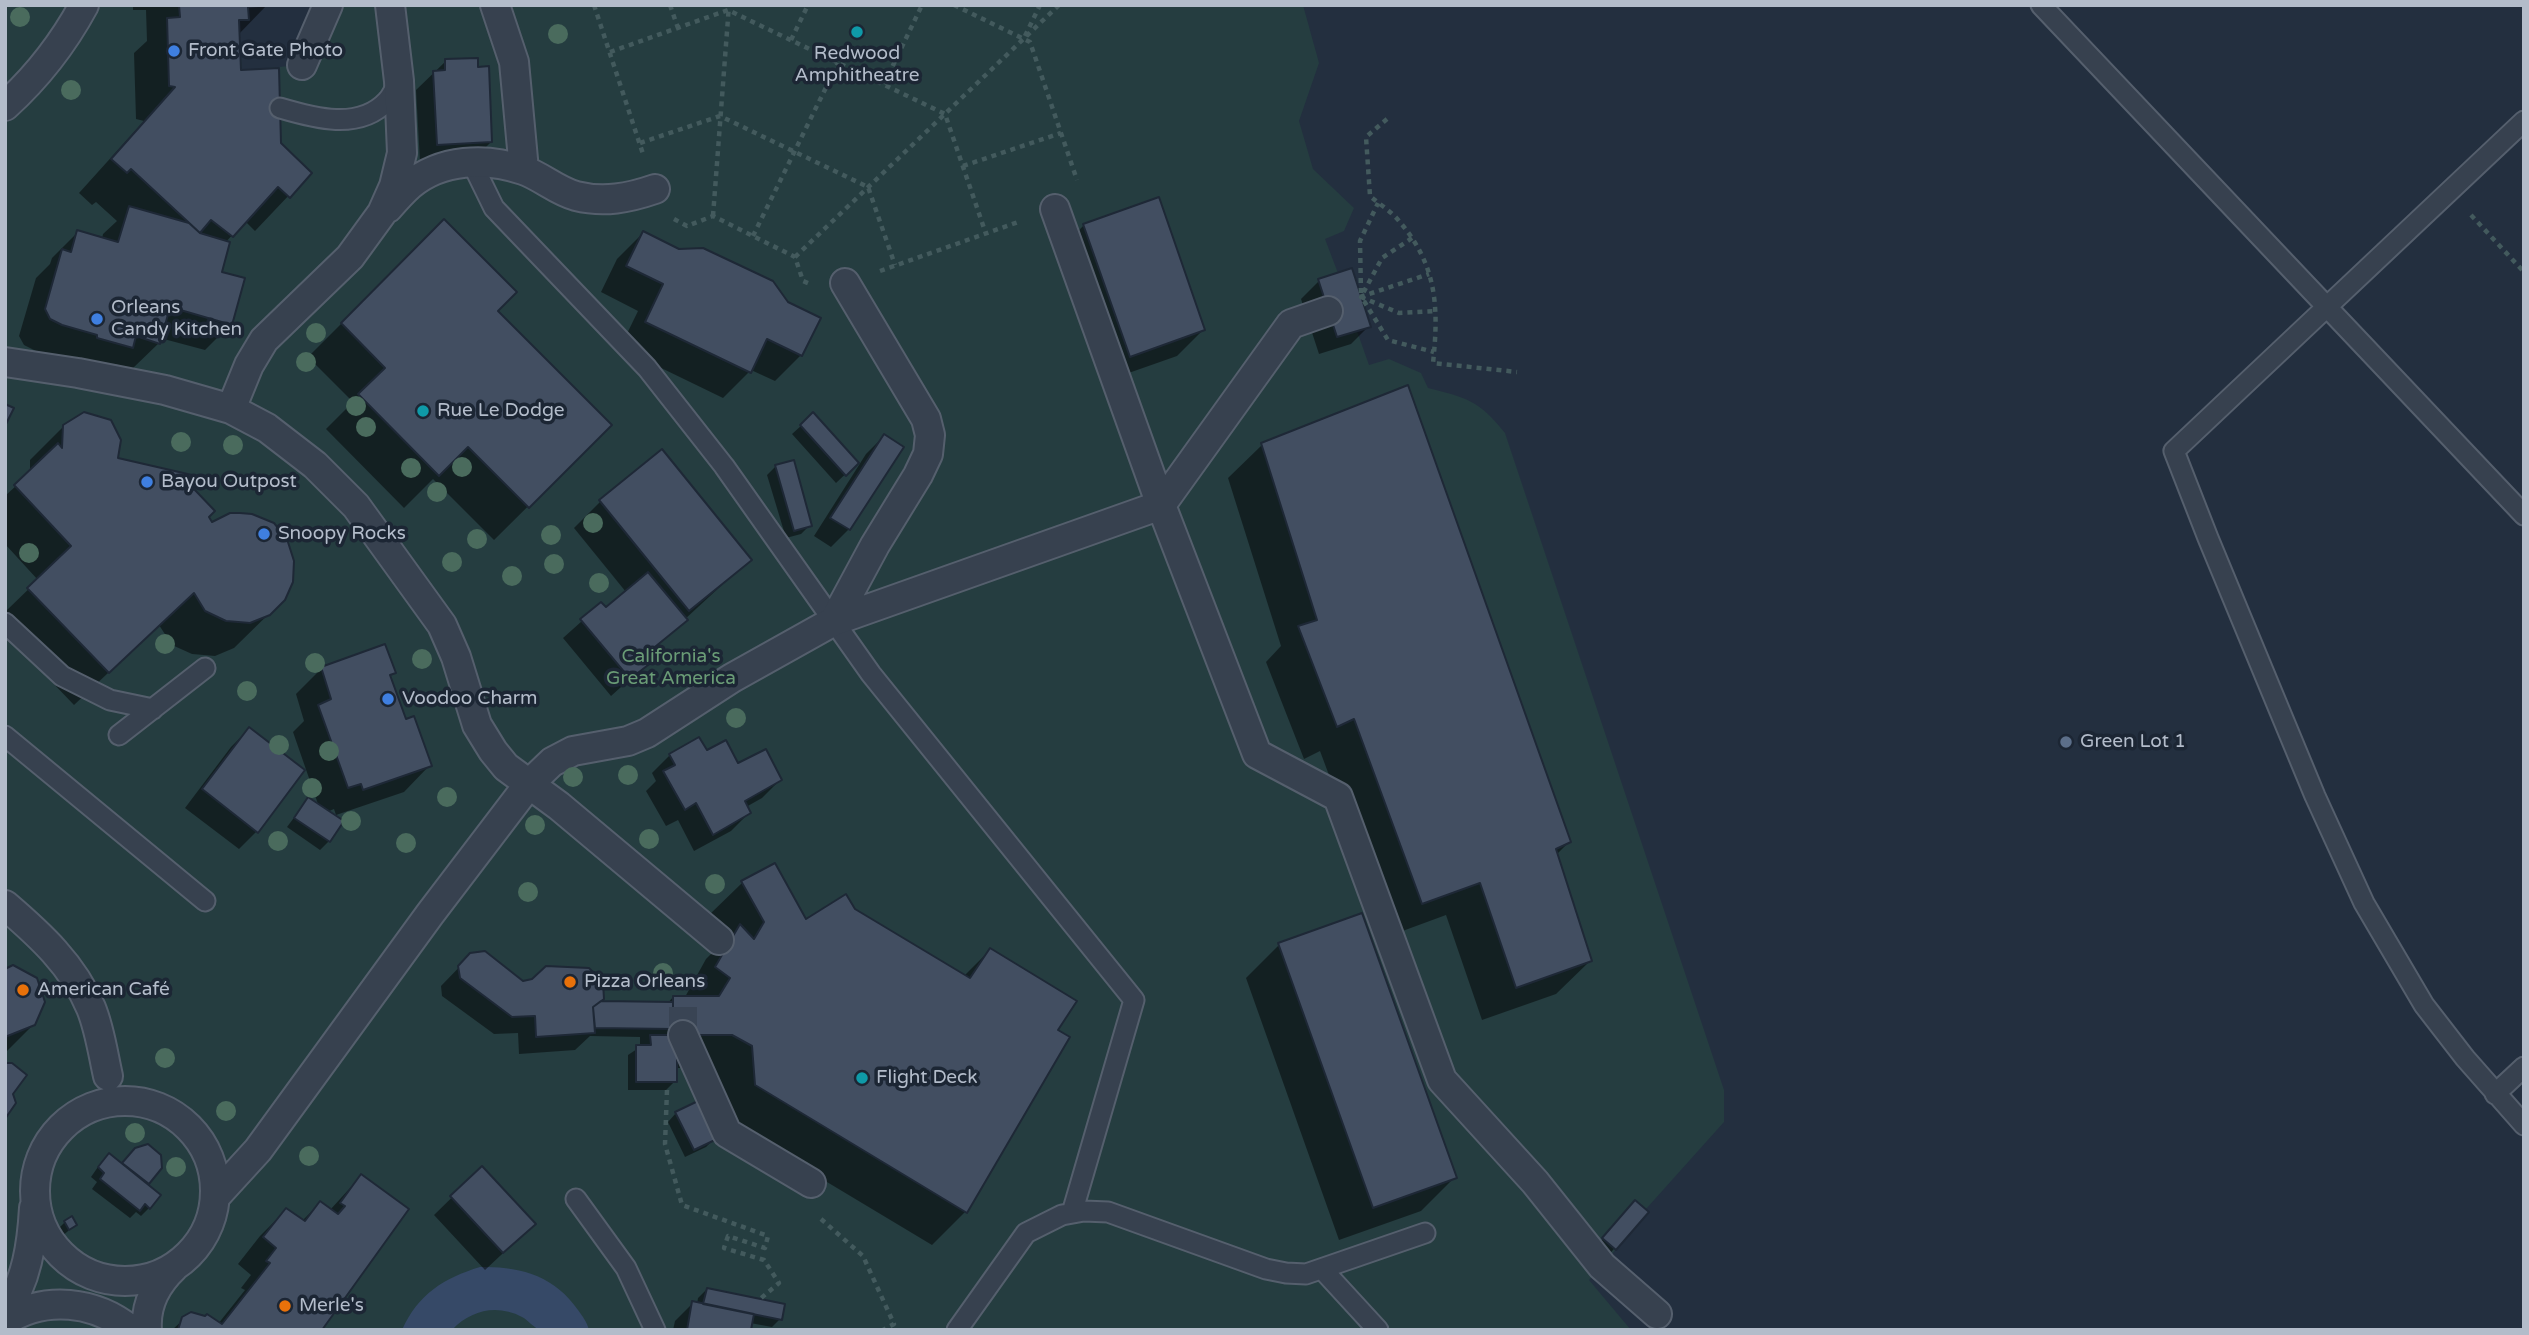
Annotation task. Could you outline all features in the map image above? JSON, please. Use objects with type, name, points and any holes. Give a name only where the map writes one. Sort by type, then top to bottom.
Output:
[{"type":"street","points":[[5,106],[52,54],[84,5]]},
{"type":"street","points":[[302,65],[328,5]]},
{"type":"street","points":[[382,213],[394,186],[402,153],[399,81],[390,5]]},
{"type":"street","points":[[495,5],[514,62],[524,170]]},
{"type":"street","points":[[230,409],[249,365],[264,340],[350,257],[382,213],[412,183],[442,167],[471,161],[524,170],[564,191],[597,199],[619,199],[655,189]]},
{"type":"street","points":[[1055,209],[1161,505],[1257,754],[1338,797],[1442,1080],[1535,1182],[1602,1266],[1657,1314]]},
{"type":"street","points":[[834,621],[875,545],[918,475],[928,454],[930,435],[926,419],[845,283]]},
{"type":"street","points":[[215,1197],[258,1150],[398,957],[529,784],[552,762],[573,751],[628,741],[647,733],[732,678],[834,621],[1161,505],[1291,324],[1328,311]]},
{"type":"street","points":[[5,362],[165,390],[230,409],[267,428],[315,465],[356,506],[442,625],[456,657],[477,725],[506,767],[559,806],[719,940]]},
{"type":"street","points":[[5,905],[52,948],[76,979],[91,1007],[108,1076]]},
{"type":"street","points":[[682,1035],[727,1133],[807,1180]]},
{"type":"street","points":[[5,1311],[28,1261],[38,1165],[49,1142],[66,1122],[89,1108],[114,1101],[140,1102],[164,1110],[186,1125],[203,1145],[212,1170],[215,1197],[209,1224],[195,1248],[161,1280],[154,1292],[146,1321],[147,1330]]},
{"type":"street","points":[[35,1191],[39,1218],[51,1243],[71,1263],[95,1276],[122,1281],[149,1278],[174,1267]]},
{"type":"street","points":[[5,1321],[17,1313],[45,1304],[75,1304],[104,1312],[131,1330]]},
{"type":"lane","points":[[2041,5],[2524,515]]},
{"type":"lane","points":[[280,108],[325,119],[350,120],[372,113],[388,100],[399,81]]},
{"type":"lane","points":[[2524,121],[2174,451],[2315,796],[2364,903],[2424,1005],[2495,1094],[2524,1125]]},
{"type":"lane","points":[[471,161],[495,208],[647,368],[724,466],[871,674],[1134,1000],[1072,1213]]},
{"type":"lane","points":[[5,623],[62,676],[110,700],[153,709]]},
{"type":"lane","points":[[119,735],[205,668]]},
{"type":"lane","points":[[5,736],[205,901]]},
{"type":"lane","points":[[2495,1094],[2524,1067]]},
{"type":"lane","points":[[576,1199],[625,1268],[655,1330]]},
{"type":"lane","points":[[957,1330],[1026,1233],[1044,1222],[1072,1213],[1108,1212],[1266,1269],[1286,1273],[1306,1274],[1425,1233]]},
{"type":"lane","points":[[1322,1269],[1378,1330]]},
{"type":"path","points":[[594,5],[663,213],[687,226],[713,216],[795,257],[1059,5]]},
{"type":"path","points":[[670,5],[678,28]]},
{"type":"path","points":[[791,40],[808,5]]},
{"type":"path","points":[[884,84],[922,5]]},
{"type":"path","points":[[845,283],[1084,199],[1030,43],[954,5]]},
{"type":"path","points":[[1024,38],[1040,5]]},
{"type":"path","points":[[610,52],[728,8],[946,114],[986,233]]},
{"type":"path","points":[[713,216],[728,8]]},
{"type":"path","points":[[753,236],[838,63]]},
{"type":"path","points":[[640,143],[720,116],[794,151],[868,187],[895,265]]},
{"type":"path","points":[[1387,119],[1366,137],[1370,196],[1398,219],[1425,258],[1436,311],[1433,363],[1517,372]]},
{"type":"path","points":[[963,166],[1061,133]]},
{"type":"path","points":[[2449,191],[2524,272]]},
{"type":"path","points":[[1378,203],[1360,241],[1361,297],[1388,340],[1434,352]]},
{"type":"path","points":[[1361,297],[1382,258],[1412,238]]},
{"type":"path","points":[[1328,311],[1429,274]]},
{"type":"path","points":[[1361,297],[1399,313],[1436,311]]},
{"type":"path","points":[[668,1082],[664,1144],[682,1205],[768,1236],[765,1248],[728,1236],[724,1248],[764,1260],[779,1283],[760,1299]]},
{"type":"path","points":[[807,1180],[802,1202],[863,1256],[894,1324],[883,1330]]},
{"type":"green space","name":"California's Great America","points":[[5,5],[269,5],[249,7],[249,20],[239,20],[242,70],[302,65],[328,5],[1303,5],[1319,63],[1299,121],[1313,169],[1354,208],[1344,231],[1325,239],[1338,273],[1371,327],[1357,331],[1369,365],[1389,359],[1421,373],[1428,388],[1471,402],[1487,413],[1505,433],[1724,1090],[1724,1122],[1646,1209],[1649,1212],[1589,1280],[1631,1330],[5,1330]]},
{"type":"water","points":[[480,1267],[523,1271],[547,1281],[569,1298],[589,1330],[544,1331],[513,1313],[494,1310],[467,1318],[452,1330],[402,1330],[408,1317],[433,1289],[455,1276]]},
{"type":"building","points":[[179,5],[269,5],[248,7],[249,20],[239,20],[241,70],[279,68],[281,143],[312,173],[290,198],[278,187],[233,237],[211,220],[200,233],[131,169],[127,173],[111,159],[175,87],[169,86],[167,18],[180,17]]},
{"type":"building","points":[[478,58],[478,67],[489,66],[492,142],[437,145],[433,71],[445,70],[445,59]]},
{"type":"building","points":[[1159,197],[1205,330],[1130,357],[1083,224]]},
{"type":"building","points":[[129,206],[189,223],[200,233],[230,242],[222,272],[245,278],[232,325],[170,307],[160,344],[136,336],[133,348],[97,338],[97,335],[50,319],[45,309],[62,249],[71,252],[77,230],[118,242]]},
{"type":"building","points":[[444,219],[517,292],[498,311],[612,425],[529,508],[468,447],[439,476],[358,394],[385,368],[341,323]]},
{"type":"building","points":[[643,231],[679,249],[703,248],[773,281],[788,302],[821,318],[802,356],[767,339],[751,373],[645,322],[663,284],[626,266]]},
{"type":"building","points":[[1352,268],[1371,327],[1337,337],[1318,279]]},
{"type":"building","points":[[1408,385],[1571,842],[1556,849],[1592,961],[1516,988],[1480,883],[1422,904],[1354,719],[1337,727],[1298,626],[1317,620],[1261,443]]},
{"type":"building","points":[[5,404],[14,408],[5,426]]},
{"type":"building","points":[[84,412],[111,420],[121,440],[118,458],[192,475],[188,494],[194,489],[215,511],[209,517],[212,522],[230,513],[240,513],[252,514],[274,523],[287,539],[294,561],[293,582],[285,600],[270,615],[250,623],[226,621],[205,611],[194,593],[109,673],[27,588],[71,546],[14,485],[58,443],[62,448],[63,425]]},
{"type":"building","points":[[813,412],[859,463],[846,476],[800,425]]},
{"type":"building","points":[[884,434],[904,447],[850,530],[830,518]]},
{"type":"building","points":[[662,449],[752,560],[689,611],[599,500]]},
{"type":"building","points":[[794,460],[812,526],[794,531],[775,465]]},
{"type":"building","points":[[648,572],[688,620],[645,655],[652,662],[630,679],[580,619],[601,602],[606,607]]},
{"type":"building","points":[[385,644],[396,673],[390,675],[406,719],[414,716],[432,766],[363,790],[361,784],[348,788],[318,705],[331,699],[321,667]]},
{"type":"building","points":[[249,727],[305,770],[258,833],[202,789]]},
{"type":"building","points":[[699,737],[707,750],[726,740],[738,763],[766,749],[782,780],[745,801],[751,813],[713,835],[696,803],[685,810],[663,771],[675,765],[669,754]]},
{"type":"building","points":[[308,797],[344,821],[330,842],[294,818]]},
{"type":"building","points":[[775,863],[806,919],[846,894],[855,909],[970,978],[990,948],[1077,1001],[1058,1030],[1070,1037],[967,1213],[755,1085],[752,1046],[732,1035],[673,1035],[673,996],[719,996],[730,978],[715,967],[740,924],[754,939],[764,922],[741,881]]},
{"type":"building","points":[[1362,913],[1457,1178],[1373,1208],[1278,943]]},
{"type":"building","points":[[485,951],[523,981],[532,979],[546,966],[589,968],[603,982],[604,999],[593,1007],[595,1033],[536,1037],[535,1016],[512,1017],[460,978],[458,966],[470,953]]},
{"type":"building","name":"American Café","points":[[13,965],[37,978],[45,1002],[35,1025],[5,1037],[5,969]]},
{"type":"building","points":[[601,1001],[673,1002],[673,1029],[595,1028],[593,1007]]},
{"type":"building","points":[[650,1035],[677,1035],[677,1082],[636,1082],[636,1045],[651,1045]]},
{"type":"building","points":[[5,1063],[12,1063],[27,1075],[13,1094],[16,1103],[5,1119]]},
{"type":"building","points":[[698,1101],[717,1139],[694,1150],[675,1112]]},
{"type":"building","points":[[148,1144],[161,1155],[162,1168],[149,1184],[122,1163],[135,1148]]},
{"type":"building","points":[[109,1153],[161,1195],[150,1209],[145,1204],[140,1211],[100,1179],[104,1173],[98,1167]]},
{"type":"building","points":[[482,1166],[536,1224],[503,1253],[450,1196]]},
{"type":"building","points":[[361,1174],[409,1209],[322,1330],[178,1330],[182,1317],[191,1312],[205,1316],[207,1314],[222,1324],[270,1263],[266,1261],[276,1248],[263,1237],[286,1208],[305,1221],[320,1201],[338,1214],[345,1206],[340,1203]]},
{"type":"building","points":[[1635,1200],[1649,1212],[1616,1250],[1602,1238]]},
{"type":"building","points":[[72,1216],[77,1225],[69,1230],[64,1221]]},
{"type":"building","points":[[707,1288],[785,1304],[782,1320],[703,1304]]},
{"type":"building","points":[[692,1301],[754,1314],[751,1330],[687,1330]]},
{"type":"tunnel","points":[[683,996],[683,1035]]},
{"type":"place","name":"Redwood Amphitheatre","points":[[857,32]]},
{"type":"place","name":"Front Gate Photo","points":[[174,51]]},
{"type":"place","name":"Orleans Candy Kitchen","points":[[97,319]]},
{"type":"place","name":"Rue Le Dodge","points":[[423,411]]},
{"type":"place","name":"Bayou Outpost","points":[[147,482]]},
{"type":"place","name":"Snoopy Rocks","points":[[264,534]]},
{"type":"place","name":"Voodoo Charm","points":[[388,699]]},
{"type":"place","name":"Green Lot 1","points":[[2066,742]]},
{"type":"place","name":"Pizza Orleans","points":[[570,982]]},
{"type":"place","name":"American Café","points":[[23,990]]},
{"type":"place","name":"Flight Deck","points":[[862,1078]]},
{"type":"place","name":"Merle's","points":[[285,1306]]}]
